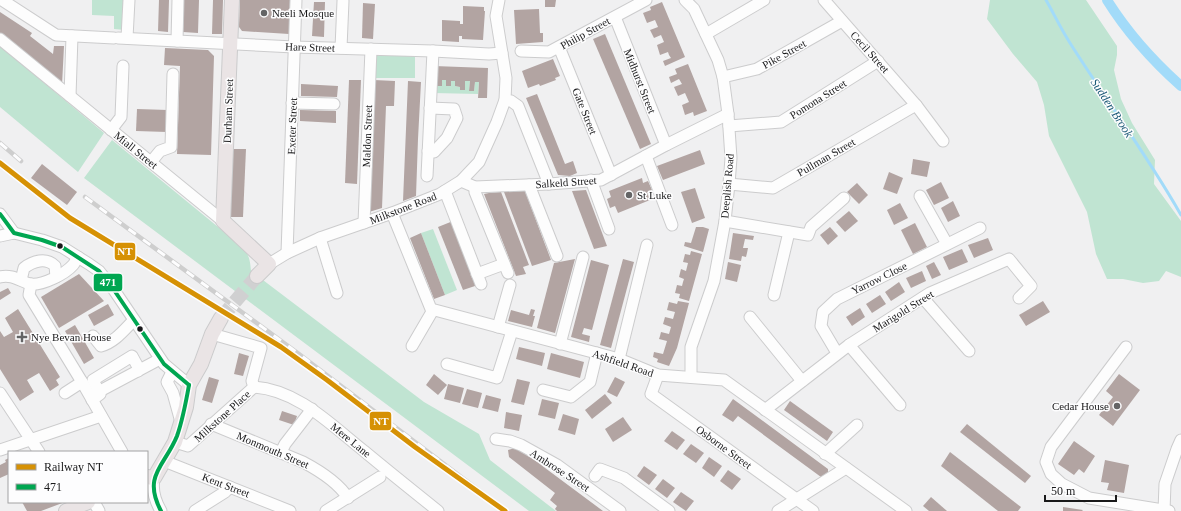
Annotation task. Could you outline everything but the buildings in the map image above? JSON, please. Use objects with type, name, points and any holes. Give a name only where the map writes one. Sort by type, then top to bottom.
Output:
[{"type":"main road","name":"Durham Street","points":[[223,221],[232,0]]},
{"type":"main road","name":"Miall Street","points":[[223,221],[269,264]]},
{"type":"main road","name":"Milkstone Road","points":[[257,276],[269,264]]},
{"type":"main road","points":[[151,478],[164,462],[175,442],[186,407],[189,385],[201,364],[212,334],[221,318]]},
{"type":"street","name":"Hare Street","points":[[2,0],[56,35],[294,47],[489,54],[502,53]]},
{"type":"street","points":[[120,38],[129,0]]},
{"type":"street","points":[[177,41],[178,0]]},
{"type":"street","name":"Exeter Street","points":[[287,253],[296,0]]},
{"type":"street","name":"Milkstone Road","points":[[269,264],[287,253],[320,238],[392,213],[440,194],[461,181],[479,162],[505,100],[506,78],[496,16],[499,0]]},
{"type":"street","name":"Philip Street","points":[[521,51],[549,52],[646,0]]},
{"type":"street","name":"Deeplish Road","points":[[685,0],[694,9],[718,60],[723,77],[728,114],[731,158],[725,221],[714,281],[691,347],[691,377]]},
{"type":"street","points":[[706,34],[764,0]]},
{"type":"street","name":"Cecil Street","points":[[824,0],[916,105],[943,141]]},
{"type":"street","points":[[341,48],[343,1]]},
{"type":"street","name":"Midhurst Street","points":[[615,17],[666,145]]},
{"type":"street","name":"Pike Street","points":[[723,77],[757,69],[842,21]]},
{"type":"street","points":[[70,96],[72,36]]},
{"type":"street","name":"Miall Street","points":[[0,39],[223,221]]},
{"type":"street","name":"Gate Street","points":[[559,47],[612,175]]},
{"type":"street","name":"Maldon Street","points":[[364,223],[371,49]]},
{"type":"street","points":[[427,176],[434,51]]},
{"type":"street","name":"Pomona Street","points":[[729,126],[781,122],[878,61]]},
{"type":"street","points":[[111,130],[120,117],[122,66]]},
{"type":"street","points":[[151,162],[160,151],[171,147],[173,74]]},
{"type":"street","points":[[505,100],[511,101],[518,106],[550,184]]},
{"type":"street","points":[[292,103],[334,104]]},
{"type":"street","name":"Pullman Street","points":[[729,184],[773,188],[916,105]]},
{"type":"street","points":[[428,151],[434,152],[447,138],[457,118],[454,109],[430,108]]},
{"type":"street","name":"Salkeld Street","points":[[461,181],[475,187],[601,180],[728,114]]},
{"type":"street","points":[[646,156],[672,225]]},
{"type":"street","points":[[591,180],[609,229]]},
{"type":"street","points":[[529,185],[557,256]]},
{"type":"street","points":[[445,191],[479,279],[506,269],[475,192],[475,187]]},
{"type":"street","points":[[920,196],[947,244]]},
{"type":"street","points":[[725,221],[808,235],[812,227],[844,198]]},
{"type":"street","points":[[392,213],[431,309],[433,310],[412,346]]},
{"type":"street","points":[[0,214],[14,234]]},
{"type":"street","name":"Yarrow Close","points":[[838,353],[821,326],[823,312],[836,299],[980,228]]},
{"type":"street","points":[[774,295],[789,232]]},
{"type":"street","points":[[0,236],[14,234],[42,240],[62,247],[99,272],[114,290],[160,360],[172,372],[189,385]]},
{"type":"street","points":[[320,238],[337,293]]},
{"type":"street","points":[[619,359],[647,245]]},
{"type":"street","points":[[0,277],[9,276],[26,282],[42,284],[73,265],[78,257]]},
{"type":"street","points":[[560,344],[583,257]]},
{"type":"street","name":"Marigold Street","points":[[765,410],[849,345],[930,293],[1009,259],[1031,286],[1019,298]]},
{"type":"street","points":[[56,276],[55,266],[52,262],[37,261],[24,268],[29,295],[82,382],[121,451]]},
{"type":"street","points":[[498,327],[510,284]]},
{"type":"street","points":[[923,298],[969,351]]},
{"type":"street","name":"Ashfield Road","points":[[433,310],[619,359],[658,375],[724,380],[906,511]]},
{"type":"street","points":[[750,317],[802,381]]},
{"type":"street","points":[[93,336],[101,346],[108,344],[134,320]]},
{"type":"street","points":[[447,364],[498,378],[512,331]]},
{"type":"street","name":"Milkstone Place","points":[[175,442],[188,446],[254,387],[252,382],[261,348],[212,334]]},
{"type":"street","points":[[849,345],[900,405]]},
{"type":"street","points":[[1126,347],[1051,448],[1046,462],[1051,474],[1062,484],[1089,498],[1166,511],[1165,484],[1181,440]]},
{"type":"street","points":[[543,390],[571,397],[590,382],[596,353]]},
{"type":"street","points":[[100,391],[93,380],[128,358],[132,356],[138,367],[138,371]]},
{"type":"street","points":[[92,400],[100,394],[100,391],[160,360]]},
{"type":"street","points":[[172,372],[167,382],[173,393],[181,422]]},
{"type":"street","name":"Osborne Street","points":[[658,375],[651,394],[813,511]]},
{"type":"street","points":[[65,393],[82,382]]},
{"type":"street","name":"Mere Lane","points":[[254,387],[267,388],[280,392],[312,409],[438,511]]},
{"type":"street","points":[[0,393],[38,451]]},
{"type":"street","points":[[281,452],[285,444],[312,409]]},
{"type":"street","points":[[0,450],[101,416]]},
{"type":"street","name":"Monmouth Street","points":[[211,424],[281,452],[314,468],[341,488],[348,498]]},
{"type":"street","points":[[825,454],[857,425]]},
{"type":"street","name":"Ambrose Street","points":[[496,439],[521,444],[557,465],[620,511]]},
{"type":"street","name":"Kent Street","points":[[164,462],[289,510]]},
{"type":"street","points":[[778,511],[846,468]]},
{"type":"street","points":[[594,476],[600,469],[624,478],[669,511]]},
{"type":"street","points":[[151,478],[161,511]]},
{"type":"street","points":[[326,511],[380,478]]},
{"type":"street","points":[[195,511],[225,492],[230,487]]},
{"type":"green space","points":[[92,0],[127,0],[125,30],[114,29],[114,16],[92,15]]},
{"type":"green space","points":[[990,0],[1086,0],[1117,46],[1114,70],[1121,99],[1132,123],[1155,160],[1154,184],[1181,221],[1181,277],[1166,271],[1159,281],[1143,283],[1123,279],[1107,279],[1096,254],[1087,212],[1049,136],[1044,105],[1037,82],[1013,54],[987,19]]},
{"type":"green space","points":[[0,46],[104,133],[78,172],[0,107]]},
{"type":"green space","points":[[373,55],[415,56],[415,78],[373,78]]},
{"type":"green space","points":[[437,80],[442,86],[442,80],[446,80],[446,86],[451,86],[451,81],[455,81],[455,86],[460,87],[460,90],[465,90],[465,81],[470,81],[469,91],[474,91],[475,82],[479,82],[478,94],[433,93]]},
{"type":"green space","points":[[112,140],[240,245],[248,257],[251,271],[424,402],[479,434],[490,460],[556,511],[529,511],[84,178]]},
{"type":"green space","points":[[433,229],[457,290],[445,295],[421,233]]},
{"type":"waterway","name":"Sudden Brook","points":[[1046,0],[1070,43],[1181,215]]},
{"type":"waterway","points":[[1107,0],[1141,46],[1160,67],[1181,86]]},
{"type":"tunnel","points":[[221,318],[257,276]]},
{"type":"railway","points":[[0,143],[21,161]]},
{"type":"railway","points":[[85,197],[299,354],[506,511]]},
{"type":"rail line","name":"NT","points":[[0,163],[70,218],[281,347],[415,447],[505,511]]},
{"type":"transit line","name":"471","points":[[0,214],[14,233],[62,247],[99,271],[114,290],[164,364],[189,385]]},
{"type":"transit line","name":"471","points":[[161,511],[156,499],[154,488],[155,479],[157,471],[177,436],[183,417],[189,385]]},
{"type":"place","name":"Neeli Mosque","points":[[264,13]]},
{"type":"place","name":"St Luke","points":[[629,195]]},
{"type":"place","name":"Nye Bevan House","points":[[22,337]]},
{"type":"place","name":"Cedar House","points":[[1117,406]]}]
